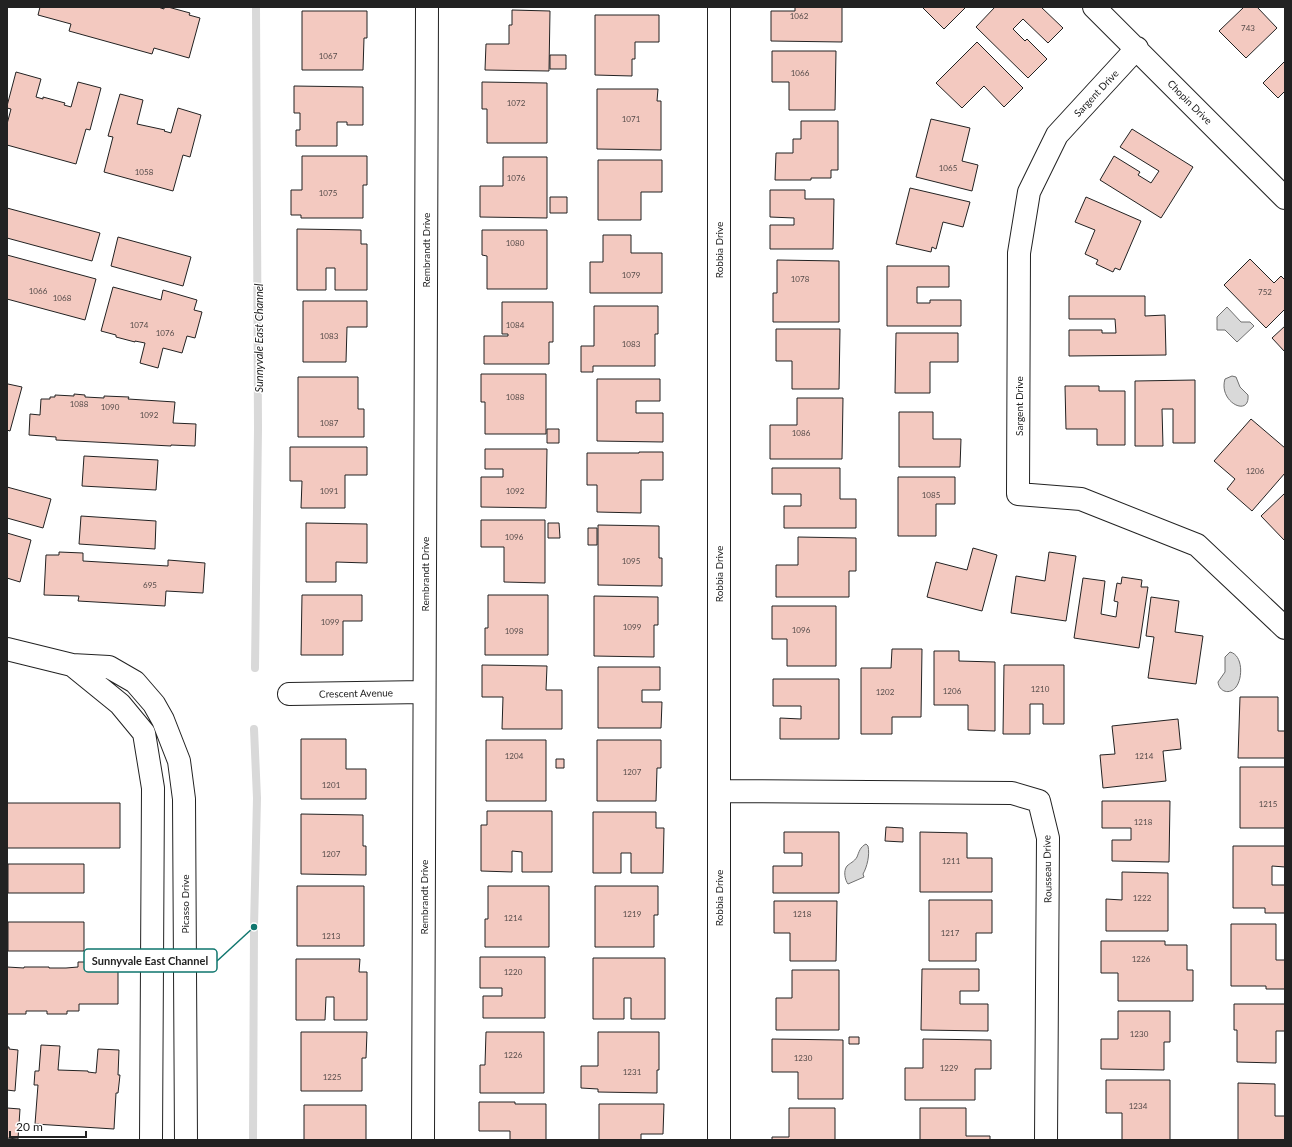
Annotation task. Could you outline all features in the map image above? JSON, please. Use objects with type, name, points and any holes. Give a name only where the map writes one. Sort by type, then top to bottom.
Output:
[{"type":"street","name":"Rembrandt Drive","points":[[423,1140],[427,7]]},
{"type":"street","name":"Robbia Drive","points":[[719,7],[719,1140]]},
{"type":"street","name":"Chopin Drive","points":[[1094,7],[1137,48],[1285,198]]},
{"type":"street","name":"Sargent Drive","points":[[1137,48],[1057,134],[1029,192],[1019,253],[1018,494],[1081,499],[1197,545],[1285,628]]},
{"type":"street","points":[[7,649],[72,665],[120,704],[144,733],[153,788],[151,1140]]},
{"type":"street","name":"Picasso Drive","points":[[72,665],[109,667],[135,682],[154,704],[163,720],[178,762],[184,799],[186,1140]]},
{"type":"street","name":"Crescent Avenue","points":[[288,694],[424,692]]},
{"type":"street","name":"Rousseau Drive","points":[[719,790],[1012,793],[1039,801],[1048,838],[1046,1140]]},
{"type":"shaded area","points":[[1227,307],[1241,322],[1250,322],[1254,326],[1237,342],[1225,330],[1217,330],[1217,317]]},
{"type":"shaded area","points":[[1232,376],[1236,377],[1240,387],[1248,395],[1247,402],[1244,405],[1240,406],[1235,404],[1226,394],[1224,387],[1225,379]]},
{"type":"shaded area","points":[[1230,652],[1237,657],[1241,673],[1236,687],[1228,692],[1220,688],[1218,682],[1225,672],[1225,657]]},
{"type":"shaded area","points":[[866,844],[868,846],[869,853],[863,874],[864,877],[848,884],[845,870],[847,866],[856,859],[861,848]]},
{"type":"building","points":[[40,7],[158,7],[164,9],[164,7],[168,7],[190,13],[189,15],[200,18],[189,58],[154,48],[152,54],[69,31],[71,24],[38,15]]},
{"type":"building","points":[[795,7],[842,7],[842,42],[771,41],[771,11],[795,11]]},
{"type":"building","points":[[922,7],[966,7],[944,29]]},
{"type":"building","points":[[995,7],[1041,7],[1063,28],[1048,43],[1023,19],[1013,29],[1025,41],[1027,39],[1047,59],[1028,78],[976,27]]},
{"type":"building","points":[[1244,7],[1257,7],[1277,28],[1246,58],[1219,31]]},
{"type":"building","points":[[512,10],[550,11],[549,71],[485,70],[486,44],[509,44],[509,25],[512,25]]},
{"type":"building","points":[[302,11],[367,11],[367,38],[364,38],[363,70],[302,70]]},
{"type":"building","points":[[595,15],[659,15],[659,42],[635,42],[635,59],[632,59],[632,76],[595,75]]},
{"type":"building","points":[[977,42],[1023,88],[1004,107],[984,86],[962,108],[936,83]]},
{"type":"building","points":[[772,51],[836,51],[835,110],[789,110],[789,82],[772,82]]},
{"type":"building","points":[[550,55],[566,55],[566,69],[550,69]]},
{"type":"building","points":[[1285,61],[1285,91],[1278,98],[1263,83]]},
{"type":"building","points":[[16,72],[41,79],[36,97],[43,99],[43,97],[65,103],[64,105],[71,107],[78,82],[101,88],[90,130],[86,129],[76,164],[7,145],[7,124],[11,109],[7,108],[7,106]]},
{"type":"building","points":[[482,82],[547,83],[547,143],[487,143],[487,109],[482,109]]},
{"type":"building","points":[[294,86],[363,87],[363,125],[347,125],[347,122],[337,122],[337,146],[296,146],[296,130],[300,130],[300,113],[294,113]]},
{"type":"building","points":[[597,89],[658,89],[657,101],[661,101],[661,150],[597,149]]},
{"type":"building","points":[[120,94],[143,100],[137,124],[165,130],[164,131],[171,133],[178,108],[201,115],[190,157],[183,155],[173,191],[104,172],[113,137],[108,136]]},
{"type":"building","points":[[931,119],[970,128],[962,161],[978,165],[972,191],[916,177]]},
{"type":"building","points":[[801,121],[838,121],[838,170],[831,170],[831,178],[811,178],[811,180],[775,180],[776,153],[793,153],[793,139],[801,139]]},
{"type":"building","points":[[1132,129],[1193,167],[1161,218],[1100,180],[1114,156],[1140,172],[1138,175],[1151,183],[1159,171],[1120,147]]},
{"type":"building","points":[[302,156],[367,156],[367,185],[363,185],[363,218],[301,218],[301,215],[291,215],[291,190],[302,190]]},
{"type":"building","points":[[503,157],[547,157],[547,218],[480,217],[480,186],[503,186]]},
{"type":"building","points":[[598,160],[662,160],[662,192],[641,192],[641,220],[598,220]]},
{"type":"building","points":[[910,188],[970,202],[963,227],[943,222],[936,249],[932,247],[931,252],[896,244]]},
{"type":"building","points":[[770,190],[805,190],[805,199],[834,199],[833,249],[770,249],[770,225],[794,225],[794,218],[770,217]]},
{"type":"building","points":[[550,197],[567,197],[567,213],[550,213]]},
{"type":"building","points":[[1086,197],[1141,221],[1120,270],[1115,268],[1113,272],[1096,264],[1098,260],[1085,254],[1095,230],[1075,222]]},
{"type":"building","points":[[7,208],[100,233],[92,261],[7,238]]},
{"type":"building","points":[[297,229],[361,230],[361,244],[367,244],[367,290],[335,290],[335,268],[326,268],[326,290],[297,290]]},
{"type":"building","points":[[482,230],[547,230],[547,289],[487,289],[487,256],[482,255]]},
{"type":"building","points":[[603,235],[631,235],[631,253],[662,253],[662,293],[590,293],[590,262],[603,262]]},
{"type":"building","points":[[118,237],[191,257],[183,286],[111,266]]},
{"type":"building","points":[[7,255],[96,279],[85,320],[7,299]]},
{"type":"building","points":[[1250,259],[1274,283],[1281,276],[1285,280],[1285,309],[1266,328],[1224,285]]},
{"type":"building","points":[[777,260],[839,261],[839,322],[773,322],[773,293],[777,293]]},
{"type":"building","points":[[887,266],[949,266],[949,287],[917,287],[917,303],[930,303],[930,300],[961,300],[961,326],[887,326]]},
{"type":"building","points":[[113,287],[161,300],[163,290],[197,300],[194,310],[202,312],[195,338],[187,336],[182,353],[163,348],[158,368],[140,363],[145,343],[116,337],[116,335],[101,331]]},
{"type":"building","points":[[1069,296],[1145,296],[1145,316],[1165,315],[1166,355],[1069,356],[1069,330],[1102,330],[1102,333],[1116,333],[1115,319],[1069,319]]},
{"type":"building","points":[[303,301],[367,301],[367,327],[347,327],[346,362],[303,362]]},
{"type":"building","points":[[502,302],[553,302],[553,342],[549,342],[549,364],[484,364],[484,336],[508,336],[508,334],[502,334]]},
{"type":"building","points":[[594,306],[658,306],[658,334],[655,334],[655,366],[593,366],[593,372],[581,372],[581,346],[594,346]]},
{"type":"building","points":[[1285,326],[1285,352],[1272,338]]},
{"type":"building","points":[[776,329],[840,329],[839,389],[792,389],[792,361],[776,361]]},
{"type":"building","points":[[896,333],[958,333],[958,362],[930,362],[930,393],[895,393]]},
{"type":"building","points":[[481,374],[546,374],[546,434],[485,434],[485,402],[481,402]]},
{"type":"building","points":[[298,377],[358,377],[358,409],[364,409],[364,437],[298,437]]},
{"type":"building","points":[[597,379],[660,379],[660,401],[636,401],[636,413],[663,413],[663,442],[597,441]]},
{"type":"building","points":[[1195,380],[1195,443],[1173,443],[1173,409],[1162,409],[1163,446],[1135,446],[1135,381]]},
{"type":"building","points":[[8,384],[22,387],[10,431],[7,430]]},
{"type":"building","points":[[1065,386],[1099,386],[1099,391],[1125,391],[1125,445],[1097,445],[1097,429],[1066,429]]},
{"type":"building","points":[[74,394],[85,395],[85,397],[129,397],[128,399],[175,402],[173,423],[196,424],[195,446],[56,440],[56,437],[29,435],[30,414],[40,415],[41,399],[50,399],[50,397],[55,397],[55,395],[74,396]]},
{"type":"building","points":[[797,398],[843,398],[842,459],[770,459],[770,425],[797,425]]},
{"type":"building","points":[[899,412],[933,412],[933,439],[961,439],[960,467],[899,467]]},
{"type":"building","points":[[1251,419],[1285,448],[1285,473],[1252,511],[1227,489],[1235,479],[1214,461]]},
{"type":"building","points":[[547,429],[559,429],[559,443],[547,443]]},
{"type":"building","points":[[290,447],[367,447],[367,475],[345,475],[345,508],[301,508],[302,481],[290,481]]},
{"type":"building","points":[[485,449],[547,449],[546,508],[481,507],[481,477],[503,477],[503,469],[485,469]]},
{"type":"building","points":[[663,452],[663,480],[641,480],[641,513],[597,512],[597,485],[587,485],[587,453]]},
{"type":"building","points":[[84,456],[158,460],[156,490],[82,486]]},
{"type":"building","points":[[772,468],[840,468],[840,499],[856,499],[856,528],[784,528],[784,506],[801,506],[801,494],[772,494]]},
{"type":"building","points":[[898,477],[955,477],[955,504],[936,504],[936,536],[898,536]]},
{"type":"building","points":[[7,487],[51,499],[43,528],[7,518]]},
{"type":"building","points":[[1285,493],[1285,541],[1261,516]]},
{"type":"building","points":[[81,516],[156,521],[155,549],[79,544]]},
{"type":"building","points":[[481,520],[545,520],[545,583],[504,582],[504,547],[481,547]]},
{"type":"building","points":[[306,523],[367,524],[367,563],[336,562],[336,582],[306,582]]},
{"type":"building","points":[[548,523],[559,523],[560,538],[548,538]]},
{"type":"building","points":[[598,525],[659,526],[659,558],[662,558],[662,586],[598,585]]},
{"type":"building","points":[[588,528],[597,528],[597,545],[588,545]]},
{"type":"building","points":[[7,533],[31,540],[20,582],[7,578]]},
{"type":"building","points":[[798,537],[856,538],[856,571],[849,571],[849,597],[776,597],[776,565],[798,565]]},
{"type":"building","points":[[973,548],[997,555],[982,611],[927,597],[936,562],[967,570]]},
{"type":"building","points":[[59,552],[83,553],[83,561],[168,566],[168,560],[205,563],[203,593],[166,591],[165,606],[78,601],[79,596],[44,595],[46,555],[59,555]]},
{"type":"building","points":[[1049,552],[1076,556],[1066,621],[1011,613],[1016,576],[1045,581]]},
{"type":"building","points":[[1122,577],[1142,580],[1141,587],[1148,587],[1139,648],[1074,638],[1083,578],[1105,581],[1101,614],[1116,617],[1118,602],[1114,601],[1117,583],[1121,584]]},
{"type":"building","points":[[302,595],[362,595],[362,621],[343,621],[343,655],[301,655]]},
{"type":"building","points":[[488,595],[548,595],[548,655],[485,655],[485,628],[488,628]]},
{"type":"building","points":[[594,596],[658,597],[658,625],[654,625],[654,657],[594,656]]},
{"type":"building","points":[[1151,597],[1179,601],[1175,632],[1203,636],[1196,684],[1148,678],[1154,637],[1146,636]]},
{"type":"building","points":[[772,606],[836,606],[836,666],[787,666],[787,639],[772,639]]},
{"type":"building","points":[[892,649],[922,649],[921,717],[892,717],[892,734],[861,734],[861,668],[891,668]]},
{"type":"building","points":[[934,651],[959,651],[959,661],[995,662],[995,731],[968,730],[968,705],[934,705]]},
{"type":"building","points":[[482,665],[547,666],[546,690],[562,690],[562,729],[502,729],[503,697],[482,697]]},
{"type":"building","points":[[1004,665],[1064,665],[1064,724],[1043,724],[1043,704],[1030,704],[1030,734],[1003,734]]},
{"type":"building","points":[[598,667],[660,667],[660,690],[642,690],[642,702],[662,702],[661,728],[598,728]]},
{"type":"building","points":[[773,679],[839,679],[839,739],[780,739],[780,718],[801,719],[801,706],[773,706]]},
{"type":"building","points":[[1240,697],[1278,697],[1278,731],[1285,731],[1285,758],[1238,758]]},
{"type":"building","points":[[1178,719],[1181,749],[1163,751],[1166,781],[1103,788],[1100,755],[1115,754],[1112,726]]},
{"type":"building","points":[[301,739],[346,739],[346,769],[366,769],[366,799],[301,799]]},
{"type":"building","points":[[486,740],[546,740],[546,801],[486,801]]},
{"type":"building","points":[[597,740],[661,740],[661,768],[657,768],[656,801],[597,801]]},
{"type":"building","points":[[556,759],[564,759],[564,768],[556,768]]},
{"type":"building","points":[[1240,767],[1285,767],[1285,828],[1240,828]]},
{"type":"building","points":[[1102,801],[1170,801],[1169,862],[1112,861],[1112,840],[1131,840],[1131,828],[1102,828]]},
{"type":"building","points":[[7,803],[120,803],[120,848],[7,848]]},
{"type":"building","points":[[487,811],[552,811],[552,872],[522,872],[522,852],[512,851],[512,872],[481,871],[481,825],[487,825]]},
{"type":"building","points":[[593,812],[656,812],[656,828],[664,828],[663,873],[631,873],[631,853],[621,853],[621,873],[593,873]]},
{"type":"building","points":[[301,814],[363,815],[363,846],[366,846],[366,875],[301,874]]},
{"type":"building","points":[[886,827],[903,828],[903,842],[885,841]]},
{"type":"building","points":[[784,832],[839,832],[839,893],[773,893],[773,866],[802,866],[802,853],[784,853]]},
{"type":"building","points":[[920,832],[967,833],[967,858],[992,858],[992,892],[920,892]]},
{"type":"building","points":[[1233,846],[1285,846],[1285,867],[1272,866],[1272,885],[1285,885],[1285,913],[1265,913],[1265,908],[1233,908]]},
{"type":"building","points":[[8,864],[84,864],[84,893],[8,893]]},
{"type":"building","points":[[1122,872],[1168,873],[1168,931],[1106,931],[1106,899],[1122,900]]},
{"type":"building","points":[[297,886],[364,886],[364,946],[297,946]]},
{"type":"building","points":[[488,886],[549,886],[549,947],[485,947],[485,919],[488,919]]},
{"type":"building","points":[[595,886],[658,886],[658,915],[654,915],[654,947],[595,947]]},
{"type":"building","points":[[929,900],[992,900],[992,933],[976,933],[976,961],[929,961]]},
{"type":"building","points":[[774,901],[837,901],[836,961],[790,961],[790,933],[774,933]]},
{"type":"building","points":[[8,922],[84,922],[84,951],[8,951]]},
{"type":"building","points":[[1231,924],[1276,924],[1276,960],[1285,960],[1285,989],[1266,989],[1266,986],[1231,986]]},
{"type":"building","points":[[1101,941],[1165,941],[1165,945],[1187,945],[1187,970],[1193,970],[1193,1001],[1118,1001],[1118,973],[1101,973]]},
{"type":"building","points":[[480,957],[545,957],[545,1018],[483,1018],[483,996],[502,996],[502,988],[480,988]]},
{"type":"building","points":[[593,958],[665,958],[665,1019],[631,1019],[631,998],[624,998],[624,1019],[593,1019]]},
{"type":"building","points":[[296,959],[360,959],[359,972],[367,972],[367,1020],[334,1020],[334,997],[326,997],[325,1020],[296,1020]]},
{"type":"building","points":[[78,962],[118,962],[118,1004],[79,1004],[79,1011],[67,1011],[67,1014],[47,1014],[47,1011],[26,1011],[26,1014],[7,1014],[7,967],[66,968],[78,967]]},
{"type":"building","points":[[922,969],[979,969],[979,991],[960,991],[960,1004],[988,1004],[988,1031],[921,1030]]},
{"type":"building","points":[[792,970],[839,970],[839,1030],[776,1030],[776,998],[792,998]]},
{"type":"building","points":[[1234,1004],[1285,1004],[1285,1031],[1276,1031],[1276,1063],[1237,1062],[1237,1030],[1234,1030]]},
{"type":"building","points":[[1118,1011],[1170,1011],[1170,1042],[1164,1042],[1164,1070],[1101,1069],[1101,1039],[1118,1039]]},
{"type":"building","points":[[301,1032],[367,1032],[366,1058],[362,1058],[362,1091],[301,1091]]},
{"type":"building","points":[[486,1032],[544,1032],[544,1093],[480,1093],[480,1065],[485,1065]]},
{"type":"building","points":[[598,1032],[659,1032],[659,1070],[657,1070],[657,1093],[598,1092],[598,1089],[581,1088],[581,1066],[598,1066]]},
{"type":"building","points":[[849,1037],[859,1037],[859,1044],[849,1044]]},
{"type":"building","points":[[772,1039],[843,1040],[843,1099],[798,1099],[798,1072],[772,1072]]},
{"type":"building","points":[[923,1039],[991,1040],[991,1069],[975,1069],[975,1100],[905,1100],[905,1068],[923,1068]]},
{"type":"building","points":[[41,1045],[60,1046],[58,1070],[88,1071],[96,1073],[98,1049],[119,1050],[118,1075],[120,1075],[118,1093],[116,1093],[114,1129],[35,1124],[38,1085],[34,1085],[35,1071],[39,1071]]},
{"type":"building","points":[[7,1047],[9,1047],[9,1049],[18,1050],[15,1091],[7,1090]]},
{"type":"building","points":[[1106,1080],[1170,1080],[1170,1140],[1122,1140],[1122,1113],[1106,1113]]},
{"type":"building","points":[[1238,1083],[1275,1084],[1275,1116],[1285,1116],[1285,1140],[1238,1140]]},
{"type":"building","points":[[479,1102],[546,1104],[546,1140],[510,1140],[510,1131],[479,1131]]},
{"type":"building","points":[[599,1104],[664,1104],[663,1134],[641,1134],[641,1140],[599,1140]]},
{"type":"building","points":[[304,1105],[366,1105],[366,1140],[304,1140]]},
{"type":"building","points":[[7,1108],[20,1109],[18,1139],[7,1138]]},
{"type":"building","points":[[789,1108],[835,1108],[835,1140],[772,1140],[772,1137],[789,1137]]},
{"type":"building","points":[[920,1108],[966,1108],[966,1136],[990,1136],[990,1140],[920,1140]]},
{"type":"waterway","name":"Sunnyvale East Channel","points":[[255,668],[258,429],[256,7]]},
{"type":"waterway","name":"Sunnyvale East Channel","points":[[253,1140],[254,927],[257,798],[254,729]]},
{"type":"place","name":"Sunnyvale East Channel","points":[[254,927]]}]
